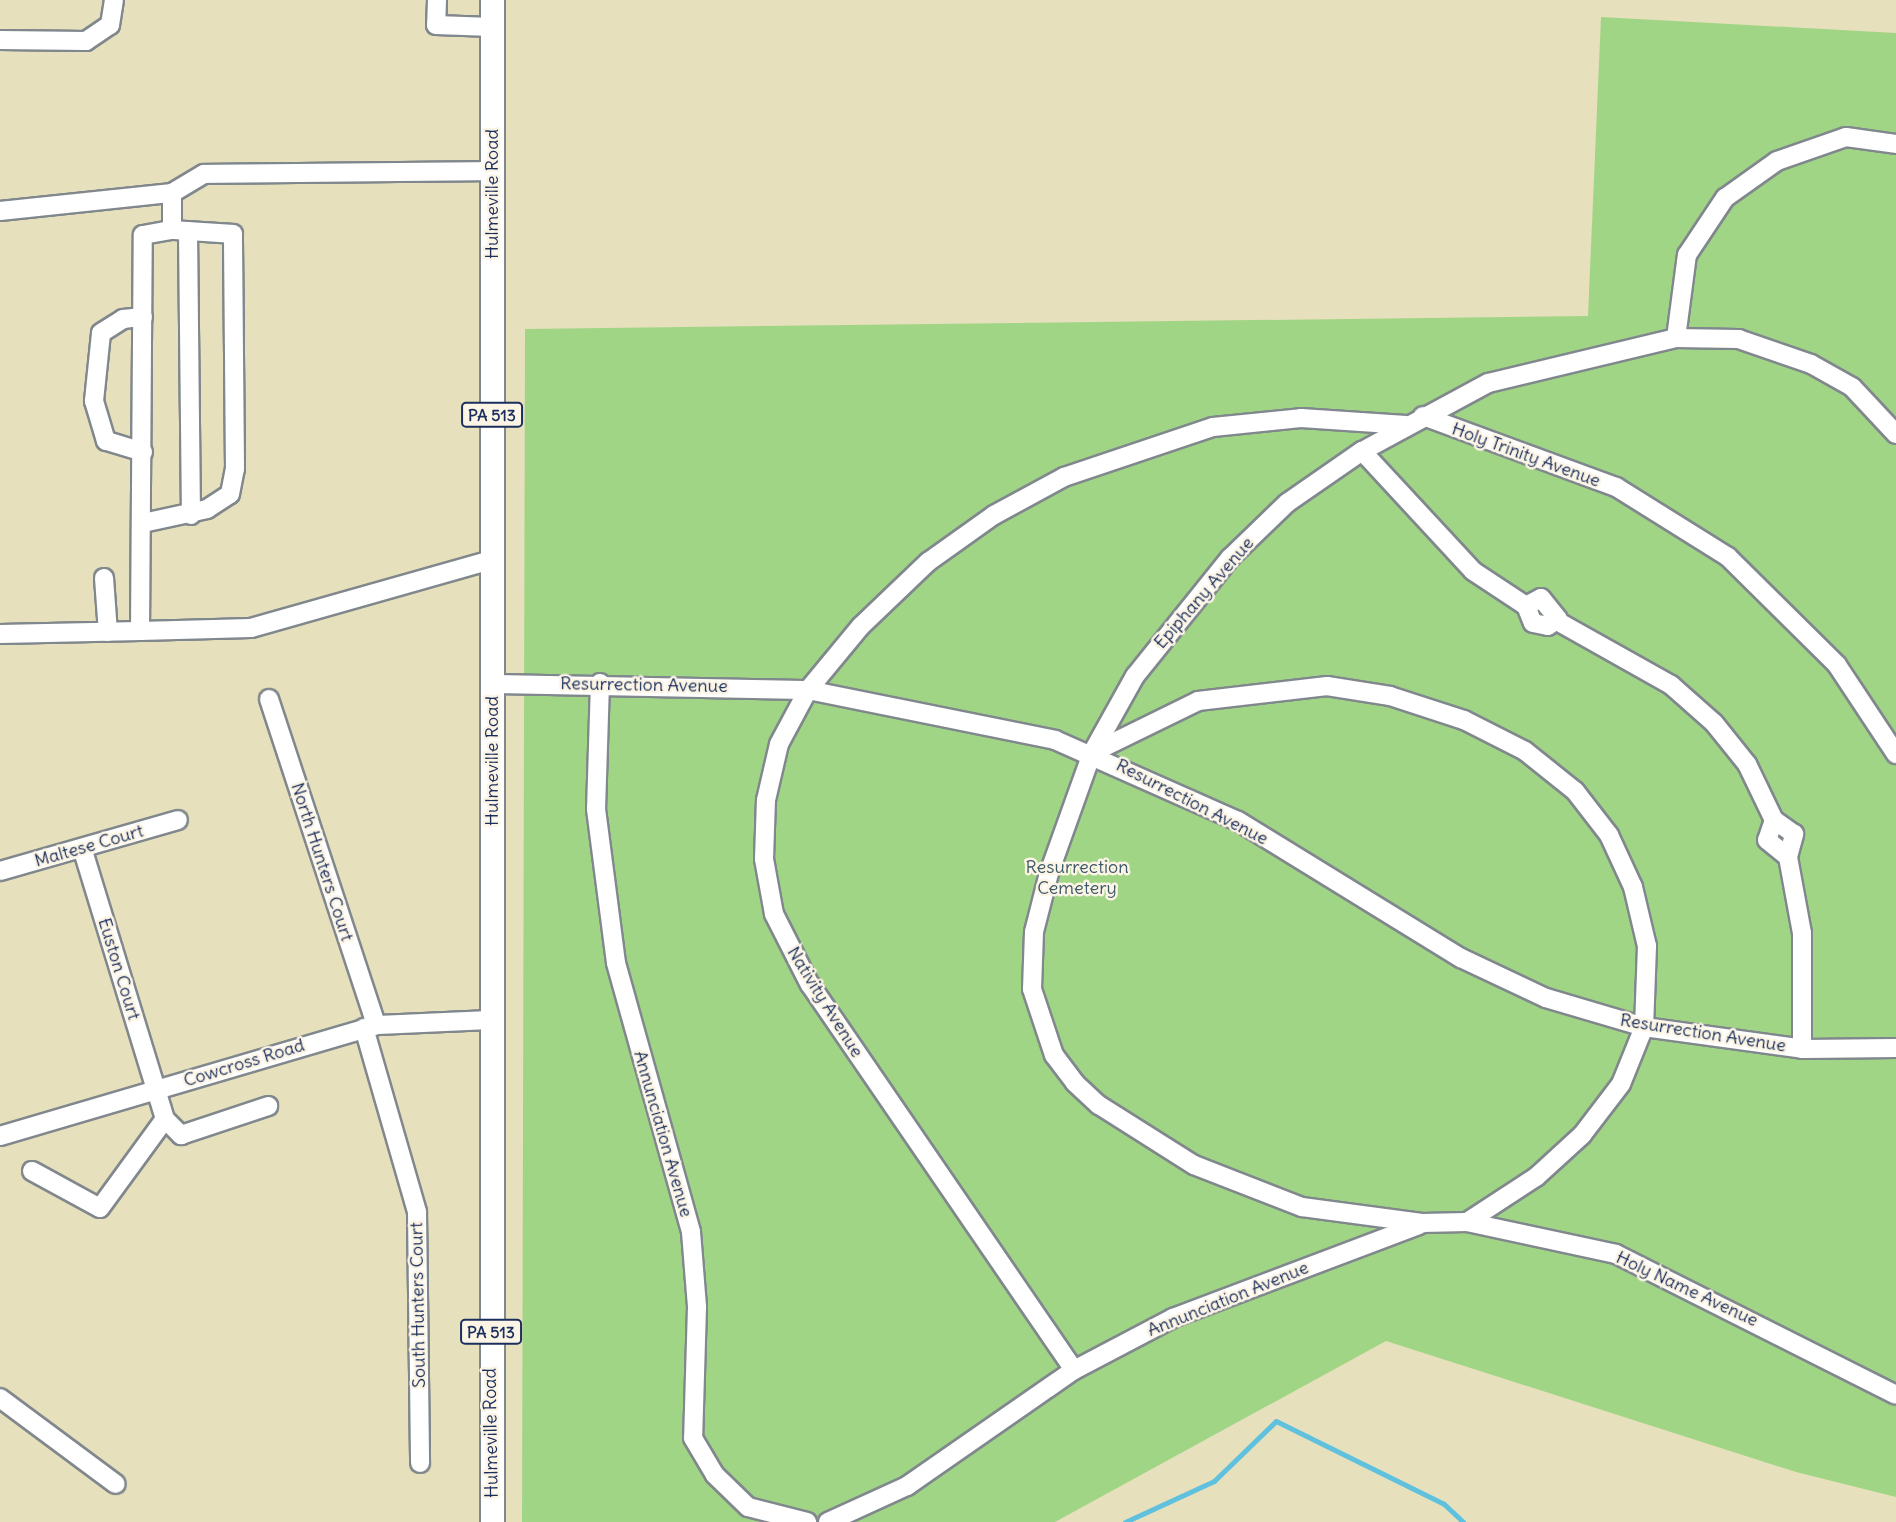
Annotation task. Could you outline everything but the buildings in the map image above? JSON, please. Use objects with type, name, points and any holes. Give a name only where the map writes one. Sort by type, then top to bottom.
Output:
[{"type":"main road","name":"Hulmeville Road","points":[[492,0],[492,1522]]},
{"type":"street","points":[[0,40],[86,41],[110,25],[114,0]]},
{"type":"street","points":[[437,0],[436,25],[492,27]]},
{"type":"street","points":[[1676,338],[1687,256],[1725,198],[1777,161],[1846,137],[1896,144]]},
{"type":"street","points":[[0,211],[172,193],[204,174],[492,171]]},
{"type":"street","points":[[172,193],[180,231],[191,515]]},
{"type":"street","points":[[140,631],[143,523],[143,235],[180,231],[233,234],[234,470],[230,494],[191,515],[143,523]]},
{"type":"street","points":[[143,317],[122,319],[101,333],[94,401],[106,441],[143,452]]},
{"type":"street","name":"Epiphany Avenue","points":[[1422,1223],[1302,1208],[1195,1165],[1099,1105],[1054,1055],[1031,989],[1034,932],[1092,753],[1135,676],[1230,558],[1287,503],[1362,451],[1488,383],[1676,338],[1739,340],[1811,364],[1852,387],[1896,434]]},
{"type":"street","name":"Holy Trinity Avenue","points":[[1423,416],[1616,487],[1728,557],[1837,665],[1896,754]]},
{"type":"street","name":"Nativity Avenue","points":[[1074,1370],[810,985],[774,914],[764,859],[766,800],[779,744],[808,690],[861,626],[928,562],[1048,486],[1140,447],[1213,427],[1301,418],[1406,425]]},
{"type":"street","points":[[1362,451],[1473,571],[1527,606],[1533,623],[1557,621],[1671,685],[1714,723],[1747,764],[1774,820],[1768,840],[1788,857],[1802,933],[1802,1049]]},
{"type":"street","points":[[0,634],[251,628],[492,560]]},
{"type":"street","points":[[104,578],[108,632]]},
{"type":"street","name":"Resurrection Avenue","points":[[492,684],[600,683],[808,690],[956,715],[1092,753],[1238,821],[1461,958],[1546,998],[1644,1027],[1802,1049],[1896,1048]]},
{"type":"street","name":"Annunciation Avenue","points":[[600,683],[597,809],[616,963],[691,1232],[697,1307],[693,1438],[715,1475],[748,1507],[807,1522]]},
{"type":"street","points":[[1092,753],[1198,701],[1256,691],[1326,686],[1390,696],[1464,720],[1525,751],[1575,791],[1609,835],[1633,887],[1647,946],[1644,1027],[1620,1084],[1582,1135],[1536,1177],[1467,1222]]},
{"type":"street","name":"North Hunters Court","points":[[269,699],[370,1027]]},
{"type":"street","name":"Maltese Court","points":[[0,871],[178,820]]},
{"type":"street","name":"Euston Court","points":[[82,848],[156,1090]]},
{"type":"street","name":"Cowcross Road","points":[[0,1136],[370,1027],[492,1020]]},
{"type":"street","name":"South Hunters Court","points":[[370,1027],[417,1212],[420,1463]]},
{"type":"street","points":[[156,1090],[165,1119],[181,1135],[268,1106]]},
{"type":"street","points":[[32,1171],[100,1208],[165,1119]]},
{"type":"street","name":"Holy Name Avenue","points":[[1422,1223],[1467,1222],[1616,1254],[1896,1395]]},
{"type":"street","name":"Annunciation Avenue","points":[[828,1522],[907,1486],[1074,1370],[1173,1318],[1422,1223]]},
{"type":"street","points":[[0,1398],[116,1484]]},
{"type":"green space","name":"Resurrection Cemetery","points":[[1601,17],[1896,33],[1896,1497],[1796,1472],[1386,1341],[1055,1522],[522,1522],[525,329],[1588,316]]},
{"type":"waterway","points":[[1125,1522],[1214,1481],[1276,1421],[1444,1504],[1463,1522]]}]
